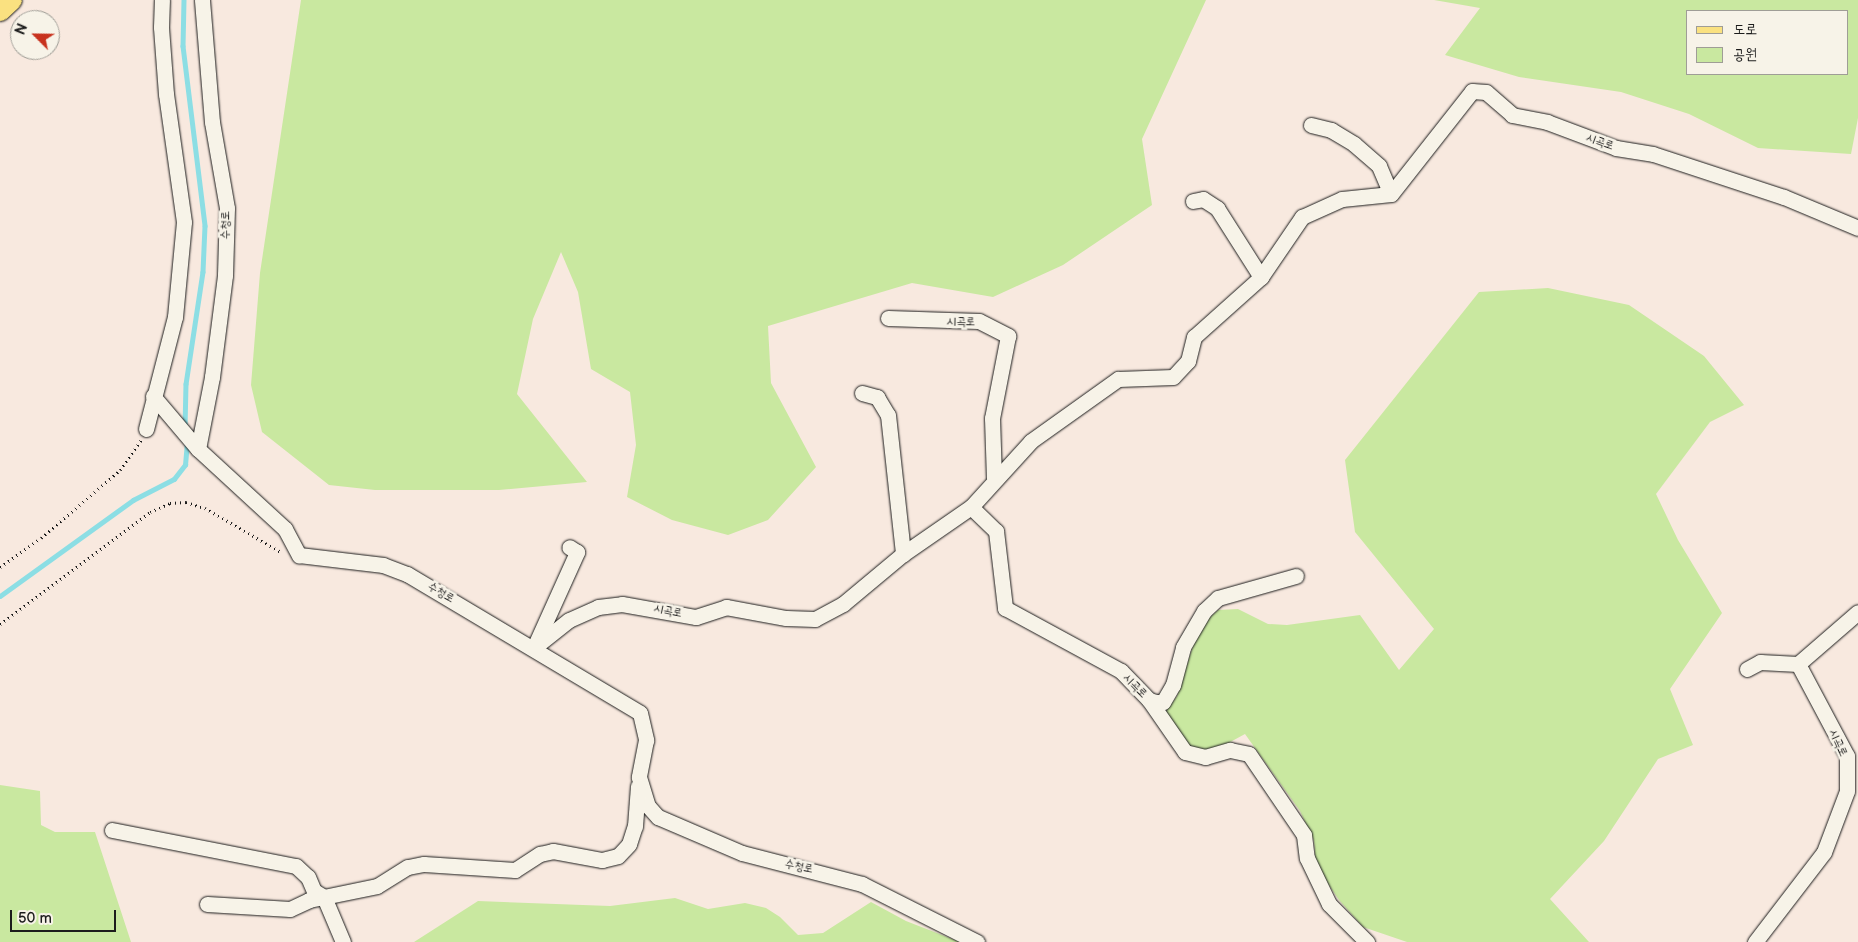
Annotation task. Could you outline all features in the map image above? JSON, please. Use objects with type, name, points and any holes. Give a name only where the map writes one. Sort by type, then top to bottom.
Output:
[{"type":"main road","points":[[0,11],[12,0]]},
{"type":"street","points":[[146,430],[156,401],[175,317],[184,222],[166,94],[160,27],[162,0]]},
{"type":"street","name":"수청로","points":[[196,446],[212,377],[225,275],[227,208],[212,122],[202,0]]},
{"type":"street","name":"시곡로","points":[[535,647],[569,620],[598,607],[622,604],[696,617],[726,607],[786,618],[815,619],[843,604],[903,554],[971,507],[994,478],[1031,441],[1118,379],[1173,377],[1188,361],[1194,336],[1261,278],[1302,217],[1342,199],[1391,194],[1472,91],[1486,92],[1512,116],[1529,121],[1548,122],[1616,148],[1653,154],[1784,197],[1858,228]]},
{"type":"street","points":[[1311,125],[1331,130],[1354,144],[1379,166],[1391,194]]},
{"type":"street","points":[[1193,201],[1203,199],[1217,208],[1261,278]]},
{"type":"street","name":"시곡로","points":[[888,318],[979,321],[1008,336],[992,418],[994,478]]},
{"type":"street","points":[[862,393],[877,397],[888,415],[903,554]]},
{"type":"street","points":[[156,401],[196,446],[285,529],[299,555]]},
{"type":"street","name":"시곡로","points":[[971,507],[996,531],[1006,608],[1121,671],[1149,700],[1163,702],[1194,625],[1218,598],[1296,576]]},
{"type":"street","points":[[535,647],[577,552],[569,547]]},
{"type":"street","name":"수청로","points":[[208,904],[290,909],[324,897],[377,886],[408,867],[424,864],[515,870],[540,854],[553,852],[602,860],[618,856],[629,844],[635,826],[639,777],[646,740],[640,713],[535,647],[395,568],[299,555]]},
{"type":"street","points":[[1747,669],[1760,662],[1798,664],[1858,612]]},
{"type":"street","name":"시곡로","points":[[1755,942],[1824,852],[1848,791],[1847,756],[1798,664]]},
{"type":"street","points":[[1149,700],[1185,752],[1205,757],[1230,750],[1249,754],[1304,836],[1306,858],[1329,904],[1366,942]]},
{"type":"street","name":"수청로","points":[[639,777],[648,806],[658,817],[742,853],[862,884],[977,942]]},
{"type":"street","points":[[112,830],[296,866],[308,877],[314,891],[324,897],[343,942]]},
{"type":"street","points":[[1358,942],[1366,942]]},
{"type":"path","points":[[0,567],[41,538],[120,470],[132,456],[146,430]]},
{"type":"path","points":[[0,624],[150,512],[170,503],[195,504],[276,549],[299,555]]},
{"type":"green space","points":[[301,0],[1206,0],[1142,139],[1152,205],[1063,265],[993,297],[912,283],[768,326],[771,383],[816,467],[768,520],[728,535],[672,520],[627,497],[636,445],[630,392],[591,369],[578,292],[561,252],[533,319],[517,394],[587,482],[499,490],[375,490],[329,485],[262,432],[251,385],[260,273]]},
{"type":"green space","points":[[1434,0],[1858,0],[1858,118],[1851,154],[1758,148],[1689,114],[1621,92],[1519,77],[1445,55],[1480,8]]},
{"type":"green space","points":[[1548,288],[1629,305],[1704,356],[1744,405],[1710,422],[1656,494],[1678,540],[1722,613],[1670,689],[1693,745],[1658,759],[1604,841],[1550,899],[1589,942],[1407,942],[1363,927],[1339,900],[1316,866],[1314,841],[1300,811],[1245,734],[1221,747],[1204,751],[1184,744],[1166,711],[1177,696],[1199,627],[1218,610],[1238,609],[1268,624],[1287,625],[1360,615],[1399,670],[1434,629],[1355,532],[1345,460],[1479,292]]},
{"type":"green space","points":[[0,785],[40,791],[41,825],[55,832],[95,832],[131,942],[0,942]]},
{"type":"green space","points":[[675,898],[708,909],[745,903],[766,908],[780,917],[798,935],[823,933],[871,902],[906,921],[960,942],[414,942],[478,901],[610,906]]},
{"type":"waterway","points":[[184,0],[183,46],[205,226],[203,272],[186,384],[185,428]]},
{"type":"waterway","points":[[0,596],[133,500],[174,479],[185,465],[187,443]]}]
